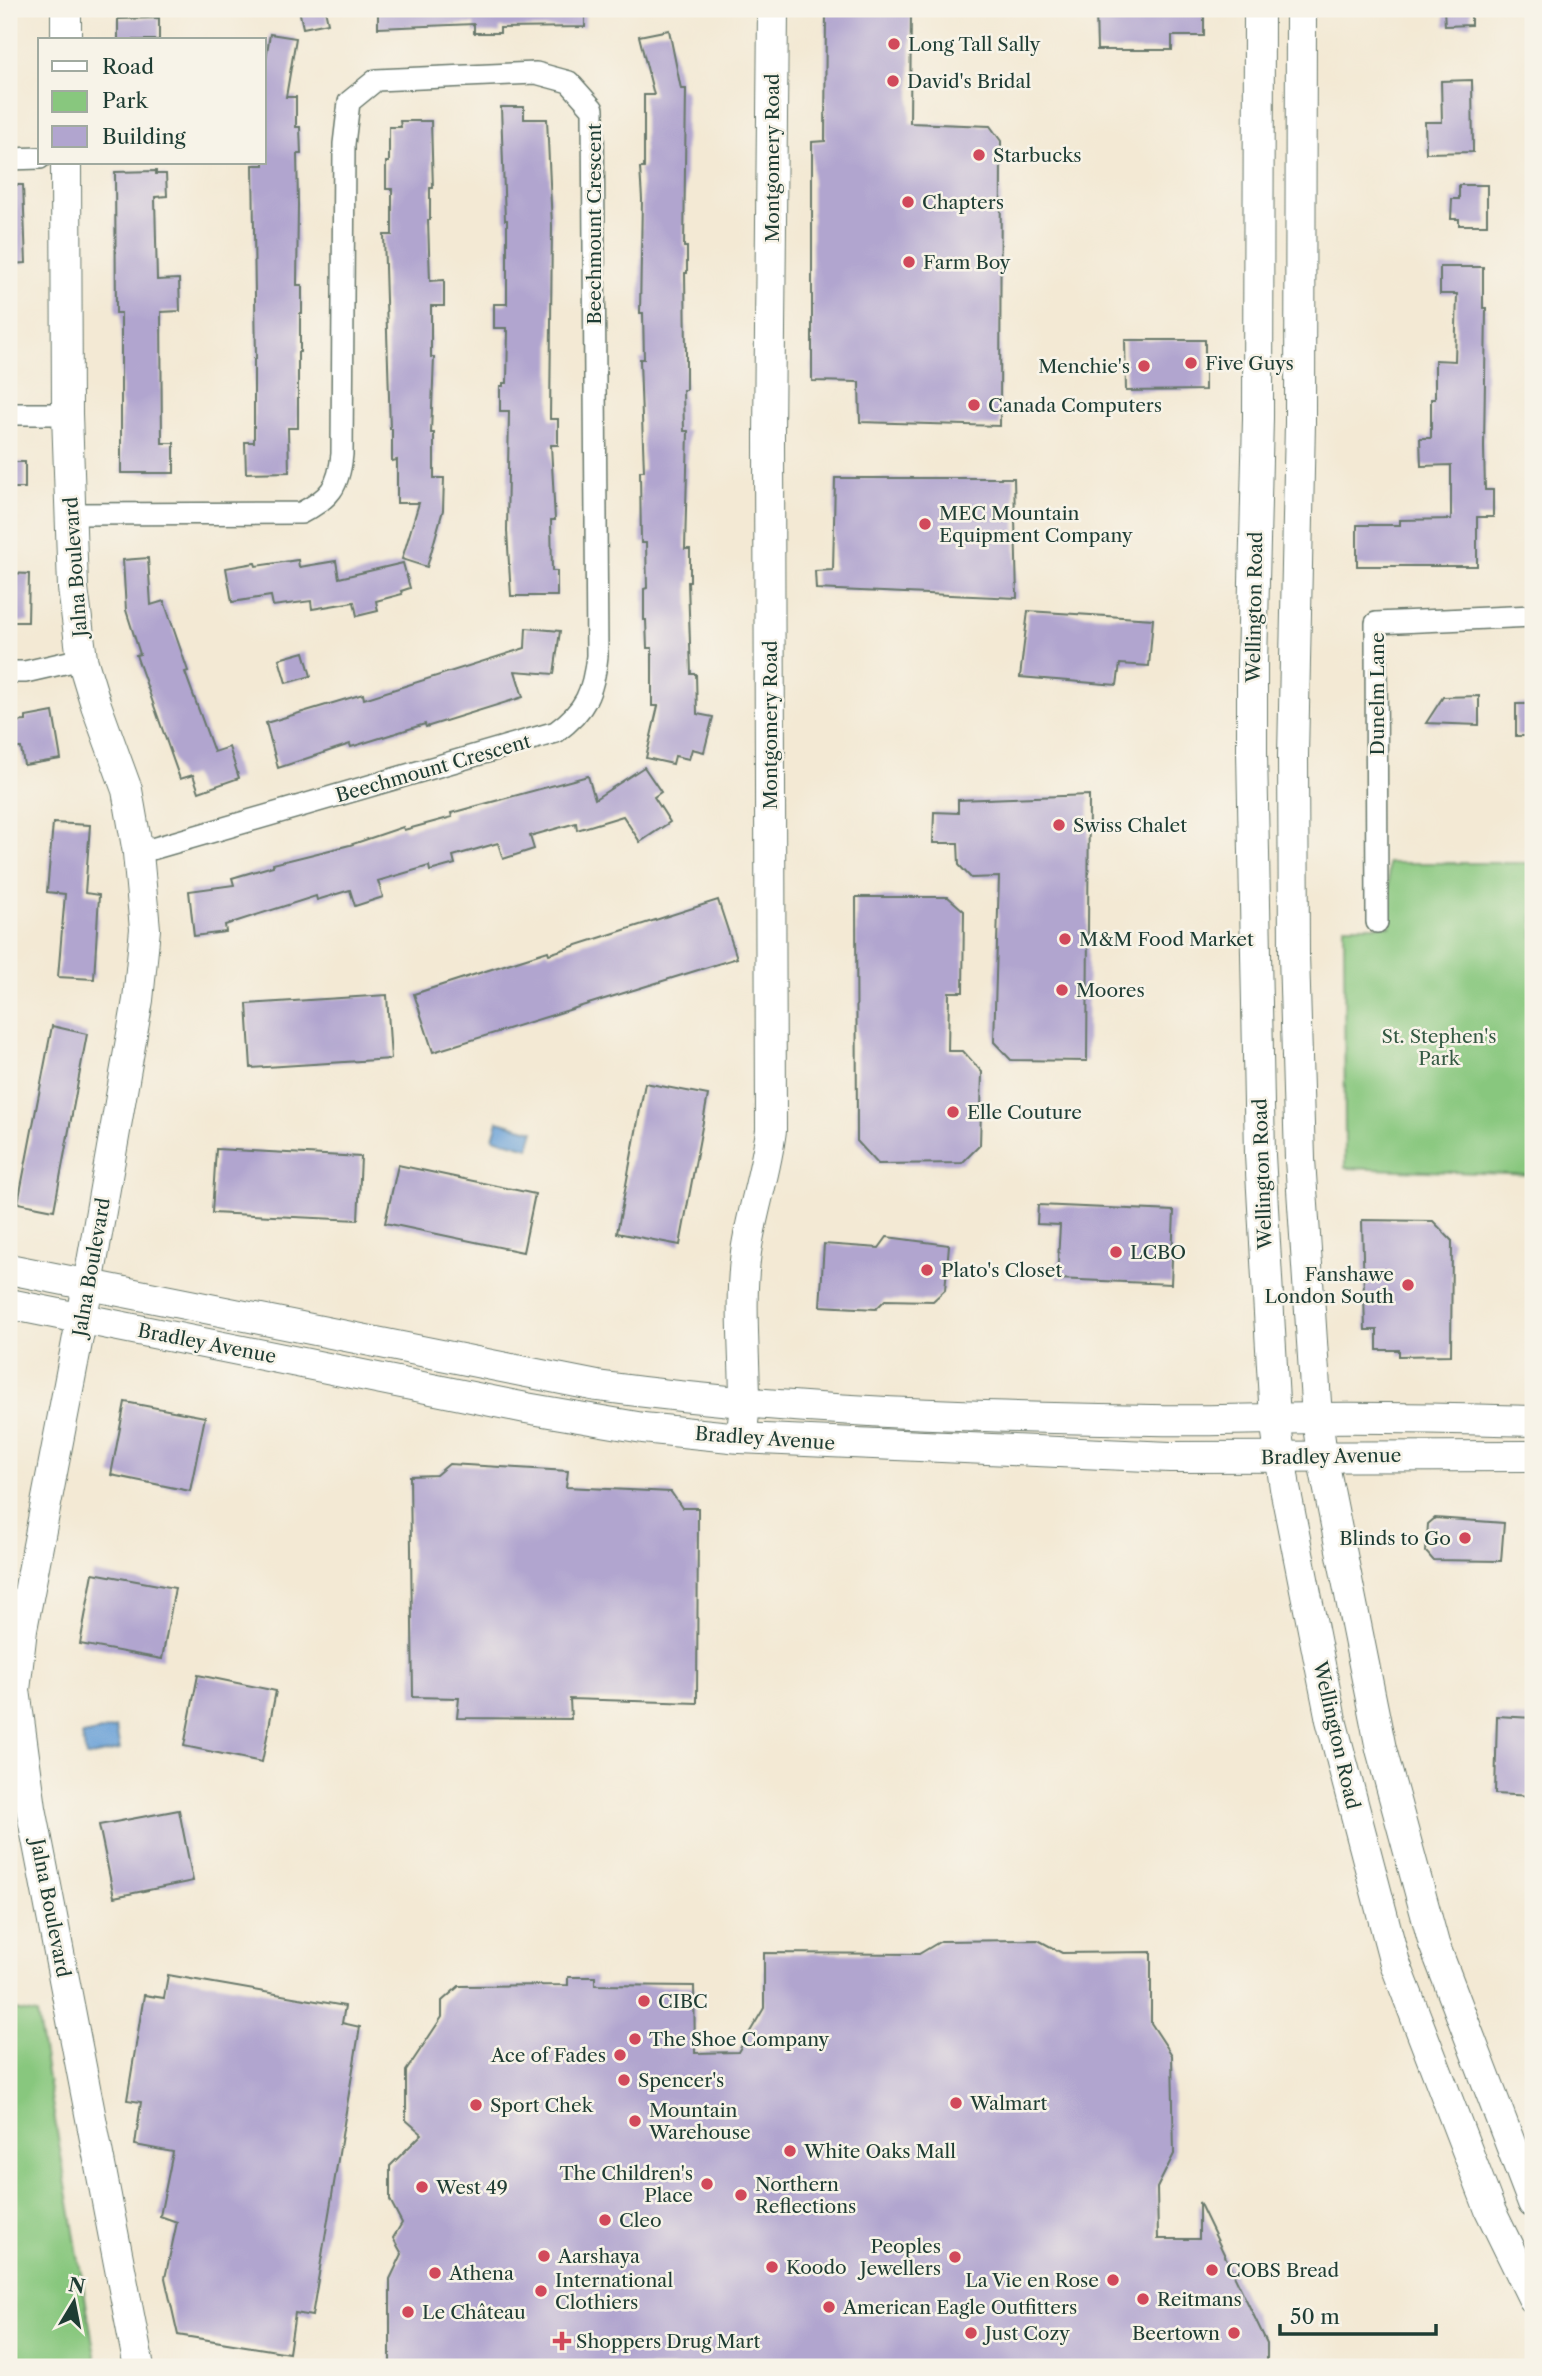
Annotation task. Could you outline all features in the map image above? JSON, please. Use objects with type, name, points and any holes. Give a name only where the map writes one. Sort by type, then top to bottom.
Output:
[{"type":"main road","points":[[66,9],[66,38]]},
{"type":"main road","name":"Montgomery Road","points":[[740,1438],[746,1404],[746,1254],[767,1162],[771,1130],[769,437],[773,9]]},
{"type":"main road","name":"Wellington Road","points":[[1259,9],[1258,418],[1252,752],[1260,1167],[1275,1419],[1331,1720],[1395,1963],[1482,2192],[1533,2298]]},
{"type":"main road","name":"Wellington Road","points":[[1301,9],[1300,422],[1293,756],[1294,941],[1300,1159],[1317,1418],[1322,1455],[1381,1749],[1434,1944],[1533,2203]]},
{"type":"main road","name":"Jalna Boulevard","points":[[66,164],[67,414],[73,588],[82,659],[127,790],[138,853],[145,929],[138,1000],[82,1318],[22,1629],[15,1690],[32,1808],[139,2367]]},
{"type":"main road","name":"Bradley Avenue","points":[[9,1269],[597,1386],[746,1404],[1153,1420],[1317,1418],[1533,1421]]},
{"type":"main road","name":"Bradley Avenue","points":[[9,1304],[526,1408],[631,1426],[740,1438],[1098,1455],[1533,1456]]},
{"type":"main road","points":[[1482,2192],[1520,2173]]},
{"type":"street","name":"Beechmount Crescent","points":[[70,514],[96,516],[301,513],[321,503],[335,486],[342,454],[344,145],[349,102],[376,80],[536,73],[569,82],[593,109],[597,656],[595,678],[588,699],[573,720],[556,732],[138,853]]},
{"type":"street","points":[[9,159],[38,158]]},
{"type":"street","points":[[9,414],[67,414]]},
{"type":"street","name":"Dunelm Lane","points":[[1377,922],[1376,624],[1533,616]]},
{"type":"street","points":[[9,672],[25,672],[82,659]]},
{"type":"green space","name":"St. Stephen's Park","points":[[1388,863],[1533,863],[1533,1175],[1345,1168],[1344,926],[1390,926]]},
{"type":"green space","points":[[9,2009],[37,2014],[97,2367],[9,2367]]},
{"type":"water","points":[[498,1121],[534,1131],[529,1148],[493,1138]]},
{"type":"water","points":[[116,1728],[120,1750],[86,1757],[82,1735]]},
{"type":"building","points":[[299,9],[325,9],[328,23],[303,28]]},
{"type":"building","points":[[378,9],[585,9],[585,27],[500,28],[500,33],[474,33],[474,24],[378,28]]},
{"type":"building","points":[[826,9],[911,9],[910,123],[990,126],[1001,141],[1000,426],[860,422],[859,382],[812,381],[812,142],[825,141]]},
{"type":"building","points":[[1096,9],[1204,9],[1204,36],[1172,36],[1172,50],[1097,50]]},
{"type":"building","points":[[1444,9],[1471,9],[1471,25],[1445,26]]},
{"type":"building","points":[[159,18],[159,38],[118,38],[118,19]]},
{"type":"building","points":[[669,30],[681,89],[686,89],[686,390],[683,390],[684,431],[688,431],[685,549],[690,549],[688,582],[691,674],[696,674],[697,714],[713,717],[704,752],[692,749],[689,759],[675,756],[673,764],[646,758],[658,706],[652,706],[652,648],[647,648],[644,620],[644,589],[647,588],[646,543],[641,543],[640,471],[644,471],[640,359],[644,359],[643,313],[640,313],[640,168],[644,168],[644,95],[654,95],[639,36]]},
{"type":"building","points":[[270,34],[296,38],[286,97],[296,97],[296,127],[300,127],[301,154],[297,154],[297,285],[302,285],[298,352],[298,428],[288,428],[289,472],[246,473],[245,442],[254,442],[256,359],[253,165],[266,164],[266,58]]},
{"type":"building","points":[[1472,80],[1473,152],[1426,153],[1425,122],[1442,122],[1441,81]]},
{"type":"building","points":[[501,107],[524,107],[524,119],[547,119],[552,226],[550,419],[558,419],[558,445],[551,445],[555,520],[551,520],[552,571],[557,571],[557,596],[511,596],[507,531],[509,411],[500,411],[500,386],[507,383],[508,331],[506,328],[494,328],[494,304],[507,304],[507,220]]},
{"type":"building","points":[[400,121],[431,121],[433,188],[430,188],[428,220],[430,281],[444,280],[444,306],[431,306],[431,357],[434,357],[431,433],[434,433],[434,478],[444,478],[443,510],[427,567],[402,559],[419,503],[397,503],[397,460],[392,461],[390,429],[384,235],[392,235],[392,189],[386,189],[386,162],[389,162],[389,127],[401,127]]},
{"type":"building","points":[[156,171],[156,174],[166,174],[167,196],[155,197],[157,280],[179,279],[180,311],[161,312],[162,443],[174,443],[174,473],[121,473],[121,313],[116,313],[115,172]]},
{"type":"building","points":[[9,185],[23,185],[26,263],[9,264]]},
{"type":"building","points":[[1459,185],[1487,185],[1487,225],[1459,225],[1459,219],[1451,219],[1452,199],[1459,199]]},
{"type":"building","points":[[1440,267],[1483,267],[1483,308],[1486,308],[1485,490],[1493,490],[1493,517],[1477,517],[1477,566],[1357,566],[1357,525],[1400,525],[1400,520],[1451,519],[1451,465],[1421,466],[1420,438],[1431,438],[1435,360],[1455,361],[1457,294],[1440,294]]},
{"type":"building","points":[[1125,340],[1205,340],[1205,390],[1126,391]]},
{"type":"building","points":[[9,462],[25,462],[25,488],[9,488]]},
{"type":"building","name":"MEC Mountain Equipment Company","points":[[835,478],[1014,478],[1017,598],[816,589],[815,571],[833,570]]},
{"type":"building","points":[[148,558],[151,605],[164,601],[188,671],[185,672],[214,752],[229,747],[239,778],[199,792],[193,775],[180,779],[136,655],[140,654],[126,610],[123,560]]},
{"type":"building","points":[[298,560],[299,567],[336,561],[339,578],[403,563],[410,588],[401,591],[402,594],[376,601],[378,611],[357,616],[354,602],[312,609],[311,601],[273,606],[271,596],[232,602],[226,568]]},
{"type":"building","points":[[9,573],[29,574],[28,622],[9,622]]},
{"type":"building","points":[[1028,611],[1153,619],[1149,666],[1120,664],[1117,685],[1020,677]]},
{"type":"building","points":[[526,628],[560,631],[554,674],[515,671],[523,697],[426,727],[425,724],[351,747],[350,744],[278,768],[266,723],[363,694],[364,699],[525,648]]},
{"type":"building","points":[[304,652],[311,676],[286,683],[279,659]]},
{"type":"building","points":[[1479,696],[1479,725],[1426,723],[1443,697]]},
{"type":"building","points":[[1516,704],[1533,704],[1533,736],[1516,736]]},
{"type":"building","points":[[53,712],[61,759],[24,765],[21,748],[9,748],[9,722],[26,721],[26,717]]},
{"type":"building","points":[[644,767],[661,792],[654,797],[670,822],[640,842],[623,816],[577,830],[576,823],[530,836],[534,849],[503,859],[498,843],[453,856],[455,864],[430,871],[429,866],[378,881],[383,897],[355,906],[350,890],[317,900],[316,896],[225,925],[226,932],[194,936],[189,891],[234,885],[232,878],[273,864],[350,845],[403,827],[404,830],[452,817],[451,813],[588,776],[595,799]]},
{"type":"building","points":[[1089,795],[1087,1061],[1011,1060],[994,1042],[999,877],[971,878],[959,865],[958,843],[933,843],[934,812],[958,813],[958,800]]},
{"type":"building","points":[[53,823],[90,825],[85,893],[99,895],[94,979],[58,977],[65,894],[47,892]]},
{"type":"building","points":[[856,897],[948,897],[964,911],[963,992],[949,992],[948,1051],[963,1051],[982,1072],[980,1145],[962,1163],[878,1164],[857,1141]]},
{"type":"building","points":[[718,900],[737,958],[433,1052],[414,994]]},
{"type":"building","points":[[387,995],[391,1059],[251,1068],[247,1004]]},
{"type":"building","points":[[52,1026],[87,1034],[54,1210],[18,1203]]},
{"type":"building","points":[[645,1083],[708,1095],[680,1245],[617,1233]]},
{"type":"building","points":[[216,1149],[361,1157],[358,1220],[212,1213]]},
{"type":"building","points":[[398,1165],[535,1194],[523,1252],[385,1223]]},
{"type":"building","name":"LCBO","points":[[1038,1205],[1174,1211],[1171,1284],[1057,1279],[1060,1225],[1037,1224]]},
{"type":"building","name":"Fanshawe London South","points":[[1362,1220],[1433,1221],[1452,1241],[1451,1355],[1399,1356],[1399,1350],[1377,1350],[1377,1330],[1365,1330]]},
{"type":"building","points":[[887,1237],[949,1245],[945,1290],[933,1301],[885,1300],[876,1309],[820,1306],[824,1244],[879,1248]]},
{"type":"building","points":[[125,1402],[205,1417],[190,1491],[111,1475]]},
{"type":"building","points":[[449,1464],[568,1471],[566,1487],[671,1492],[682,1508],[698,1508],[697,1703],[570,1699],[571,1719],[457,1718],[459,1698],[413,1697],[410,1476],[436,1475]]},
{"type":"building","name":"Blinds to Go","points":[[1435,1518],[1504,1523],[1501,1561],[1433,1560],[1426,1552],[1428,1524]]},
{"type":"building","points":[[93,1573],[175,1588],[162,1659],[80,1644]]},
{"type":"building","points":[[198,1675],[276,1691],[262,1762],[184,1746]]},
{"type":"building","points":[[1497,1716],[1533,1718],[1533,1796],[1495,1794]]},
{"type":"building","points":[[179,1810],[193,1881],[114,1897],[99,1825]]},
{"type":"building","name":"White Oaks Mall","points":[[1038,1940],[1062,1953],[1151,1952],[1151,2023],[1172,2055],[1174,2154],[1157,2188],[1158,2239],[1199,2239],[1199,2202],[1267,2343],[1267,2367],[390,2367],[390,2279],[402,2254],[393,2238],[402,2223],[390,2200],[390,2166],[422,2134],[406,2120],[406,2071],[442,2017],[442,2001],[459,1986],[568,1985],[568,1977],[595,1977],[595,1985],[694,1986],[695,2053],[738,2052],[764,2008],[764,1953],[919,1954],[941,1941]]},
{"type":"building","points":[[168,1975],[345,2006],[342,2023],[360,2027],[312,2316],[295,2313],[289,2353],[178,2335],[165,2278],[177,2222],[160,2216],[173,2152],[135,2145],[141,2102],[127,2100],[144,1995],[164,1998]]},
{"type":"place","name":"Long Tall Sally","points":[[894,44]]},
{"type":"place","name":"David's Bridal","points":[[893,81]]},
{"type":"place","name":"Starbucks","points":[[979,155]]},
{"type":"place","name":"Chapters","points":[[908,202]]},
{"type":"place","name":"Farm Boy","points":[[909,262]]},
{"type":"place","name":"Five Guys","points":[[1191,363]]},
{"type":"place","name":"Menchie's","points":[[1144,366]]},
{"type":"place","name":"Canada Computers","points":[[974,405]]},
{"type":"place","name":"MEC Mountain Equipment Company","points":[[925,524]]},
{"type":"place","name":"Swiss Chalet","points":[[1059,825]]},
{"type":"place","name":"M&M Food Market","points":[[1065,939]]},
{"type":"place","name":"Moores","points":[[1062,990]]},
{"type":"place","name":"Elle Couture","points":[[953,1112]]},
{"type":"place","name":"LCBO","points":[[1116,1252]]},
{"type":"place","name":"Plato's Closet","points":[[927,1270]]},
{"type":"place","name":"Fanshawe London South","points":[[1408,1285]]},
{"type":"place","name":"Blinds to Go","points":[[1465,1538]]},
{"type":"place","name":"CIBC","points":[[644,2001]]},
{"type":"place","name":"The Shoe Company","points":[[635,2039]]},
{"type":"place","name":"Ace of Fades","points":[[620,2055]]},
{"type":"place","name":"Spencer's","points":[[624,2080]]},
{"type":"place","name":"Walmart","points":[[956,2103]]},
{"type":"place","name":"Sport Chek","points":[[476,2105]]},
{"type":"place","name":"Mountain Warehouse","points":[[635,2121]]},
{"type":"place","name":"White Oaks Mall","points":[[790,2151]]},
{"type":"place","name":"The Children's Place","points":[[707,2184]]},
{"type":"place","name":"West 49","points":[[422,2187]]},
{"type":"place","name":"Northern Reflections","points":[[741,2195]]},
{"type":"place","name":"Cleo","points":[[605,2220]]},
{"type":"place","name":"Aarshaya","points":[[544,2256]]},
{"type":"place","name":"Peoples Jewellers","points":[[955,2257]]},
{"type":"place","name":"Koodo","points":[[772,2267]]},
{"type":"place","name":"COBS Bread","points":[[1212,2270]]},
{"type":"place","name":"Athena","points":[[435,2273]]},
{"type":"place","name":"La Vie en Rose","points":[[1113,2280]]},
{"type":"place","name":"International Clothiers","points":[[541,2291]]},
{"type":"place","name":"Reitmans","points":[[1143,2299]]},
{"type":"place","name":"American Eagle Outfitters","points":[[829,2307]]},
{"type":"place","name":"Le Château","points":[[408,2312]]},
{"type":"place","name":"Just Cozy","points":[[971,2333]]},
{"type":"place","name":"Beertown","points":[[1234,2333]]},
{"type":"place","name":"Shoppers Drug Mart","points":[[562,2341]]}]
